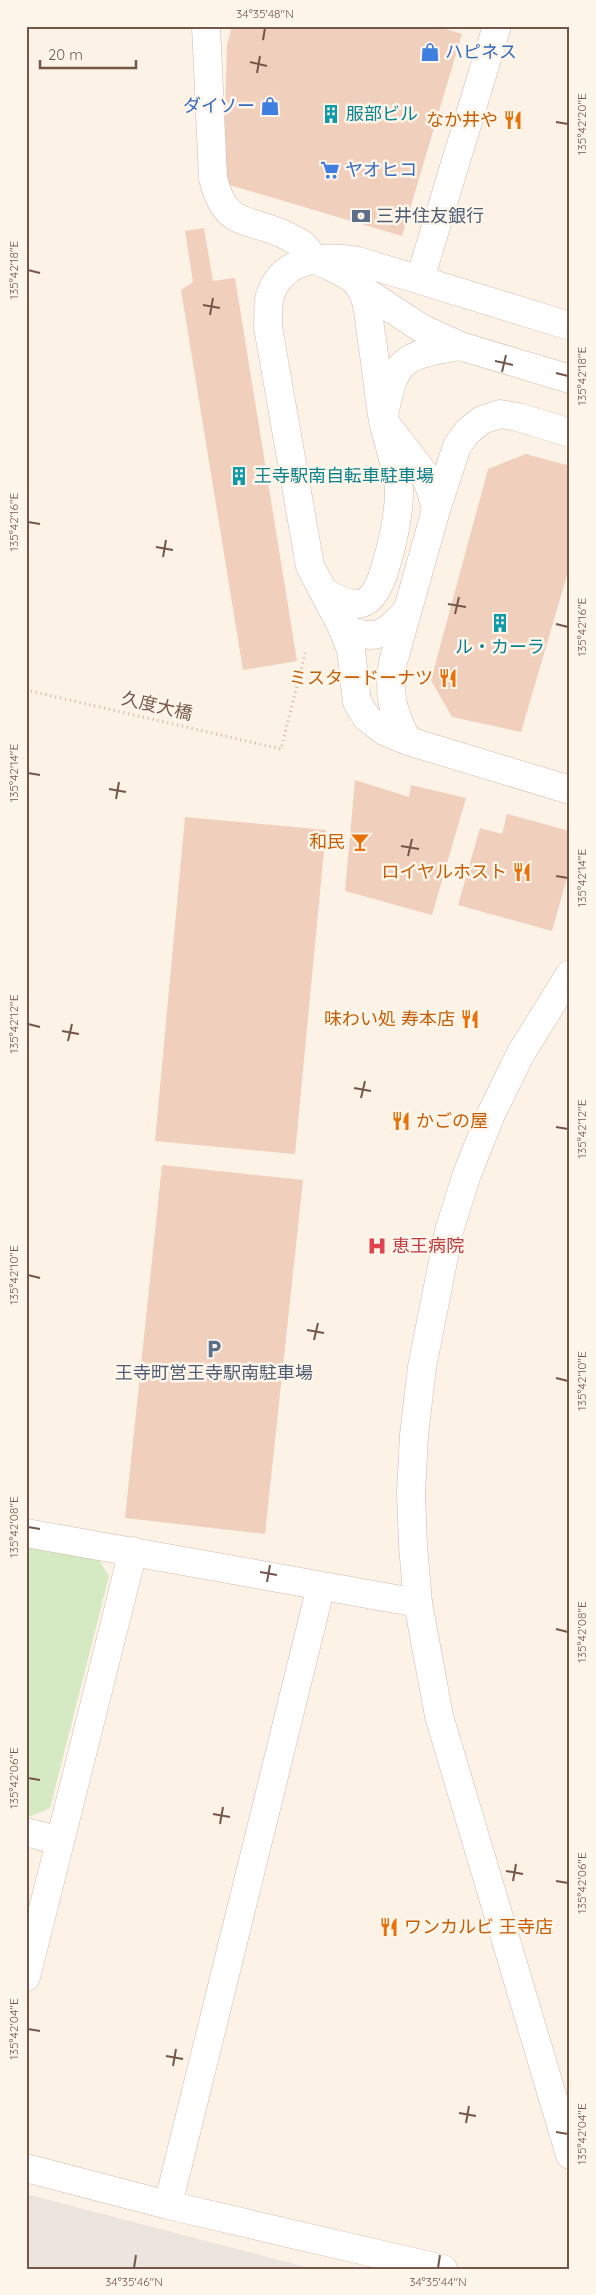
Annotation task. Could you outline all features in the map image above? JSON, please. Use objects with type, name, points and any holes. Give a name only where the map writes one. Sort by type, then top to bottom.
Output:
[{"type":"street","points":[[206,26],[213,178],[217,195],[228,213],[244,223],[281,233],[301,244],[317,260],[347,275],[360,288],[421,328],[460,346],[570,379]]},
{"type":"street","points":[[420,279],[497,26]]},
{"type":"street","points":[[570,326],[420,279],[335,256],[294,264],[280,276],[270,296],[268,327],[310,566],[352,650],[357,702],[367,718],[384,731],[408,740],[570,790]]},
{"type":"street","points":[[323,591],[342,602],[358,606],[368,602],[379,586],[390,552],[396,520],[399,489],[383,420],[368,311],[360,288]]},
{"type":"street","points":[[436,510],[431,490],[423,472],[383,420],[390,385],[402,363],[426,352],[460,346]]},
{"type":"street","points":[[408,740],[392,706],[389,684],[392,662],[436,510],[457,446],[468,431],[482,420],[500,414],[518,417],[570,433]]},
{"type":"street","points":[[342,627],[367,636],[382,634],[394,627],[407,610]]},
{"type":"street","points":[[570,974],[521,1053],[491,1114],[449,1231],[424,1359],[414,1434],[411,1493],[418,1603],[439,1716],[570,2155]]},
{"type":"street","points":[[26,1532],[418,1603]]},
{"type":"street","points":[[26,1977],[133,1551]]},
{"type":"street","points":[[168,2205],[321,1586]]},
{"type":"street","points":[[26,1832],[60,1841]]},
{"type":"street","points":[[26,2168],[168,2205],[443,2269]]},
{"type":"path","name":"久度大橋","points":[[26,690],[281,749],[306,650]]},
{"type":"shaded area","points":[[26,2194],[314,2269],[26,2269]]},
{"type":"green space","points":[[26,1542],[95,1554],[109,1576],[50,1808],[26,1818]]},
{"type":"building","name":"服部ビル","points":[[232,26],[436,26],[462,34],[402,236],[223,183],[227,45]]},
{"type":"building","name":"王寺駅南自転車駐車場","points":[[204,228],[213,281],[235,278],[297,661],[243,670],[181,290],[193,282],[185,231]]},
{"type":"building","name":"ル・カーラ","points":[[526,454],[570,466],[570,565],[521,732],[452,717],[431,680],[488,469]]},
{"type":"building","points":[[355,780],[409,797],[411,785],[466,798],[432,915],[345,891]]},
{"type":"building","points":[[507,814],[570,831],[570,867],[552,931],[458,905],[480,828],[502,834]]},
{"type":"building","points":[[185,817],[326,830],[295,1154],[155,1141]]},
{"type":"building","name":"王寺町営王寺駅南駐車場","points":[[162,1165],[303,1180],[265,1534],[125,1518]]},
{"type":"place","name":"ハピネス","points":[[430,52]]},
{"type":"place","name":"ダイソー","points":[[270,106]]},
{"type":"place","name":"服部ビル","points":[[331,114]]},
{"type":"place","name":"なか井や","points":[[513,120]]},
{"type":"place","name":"ヤオヒコ","points":[[330,170]]},
{"type":"place","name":"三井住友銀行","points":[[361,216]]},
{"type":"place","name":"王寺駅南自転車駐車場","points":[[239,476]]},
{"type":"place","name":"ル・カーラ","points":[[500,623]]},
{"type":"place","name":"ミスタードーナツ","points":[[448,678]]},
{"type":"place","name":"和民","points":[[360,842]]},
{"type":"place","name":"ロイヤルホスト","points":[[522,872]]},
{"type":"place","name":"味わい処 寿本店","points":[[470,1019]]},
{"type":"place","name":"かごの屋","points":[[401,1121]]},
{"type":"place","name":"恵王病院","points":[[377,1246]]},
{"type":"place","name":"王寺町営王寺駅南駐車場","points":[[214,1349]]},
{"type":"place","name":"ワンカルビ 王寺店","points":[[389,1927]]}]
